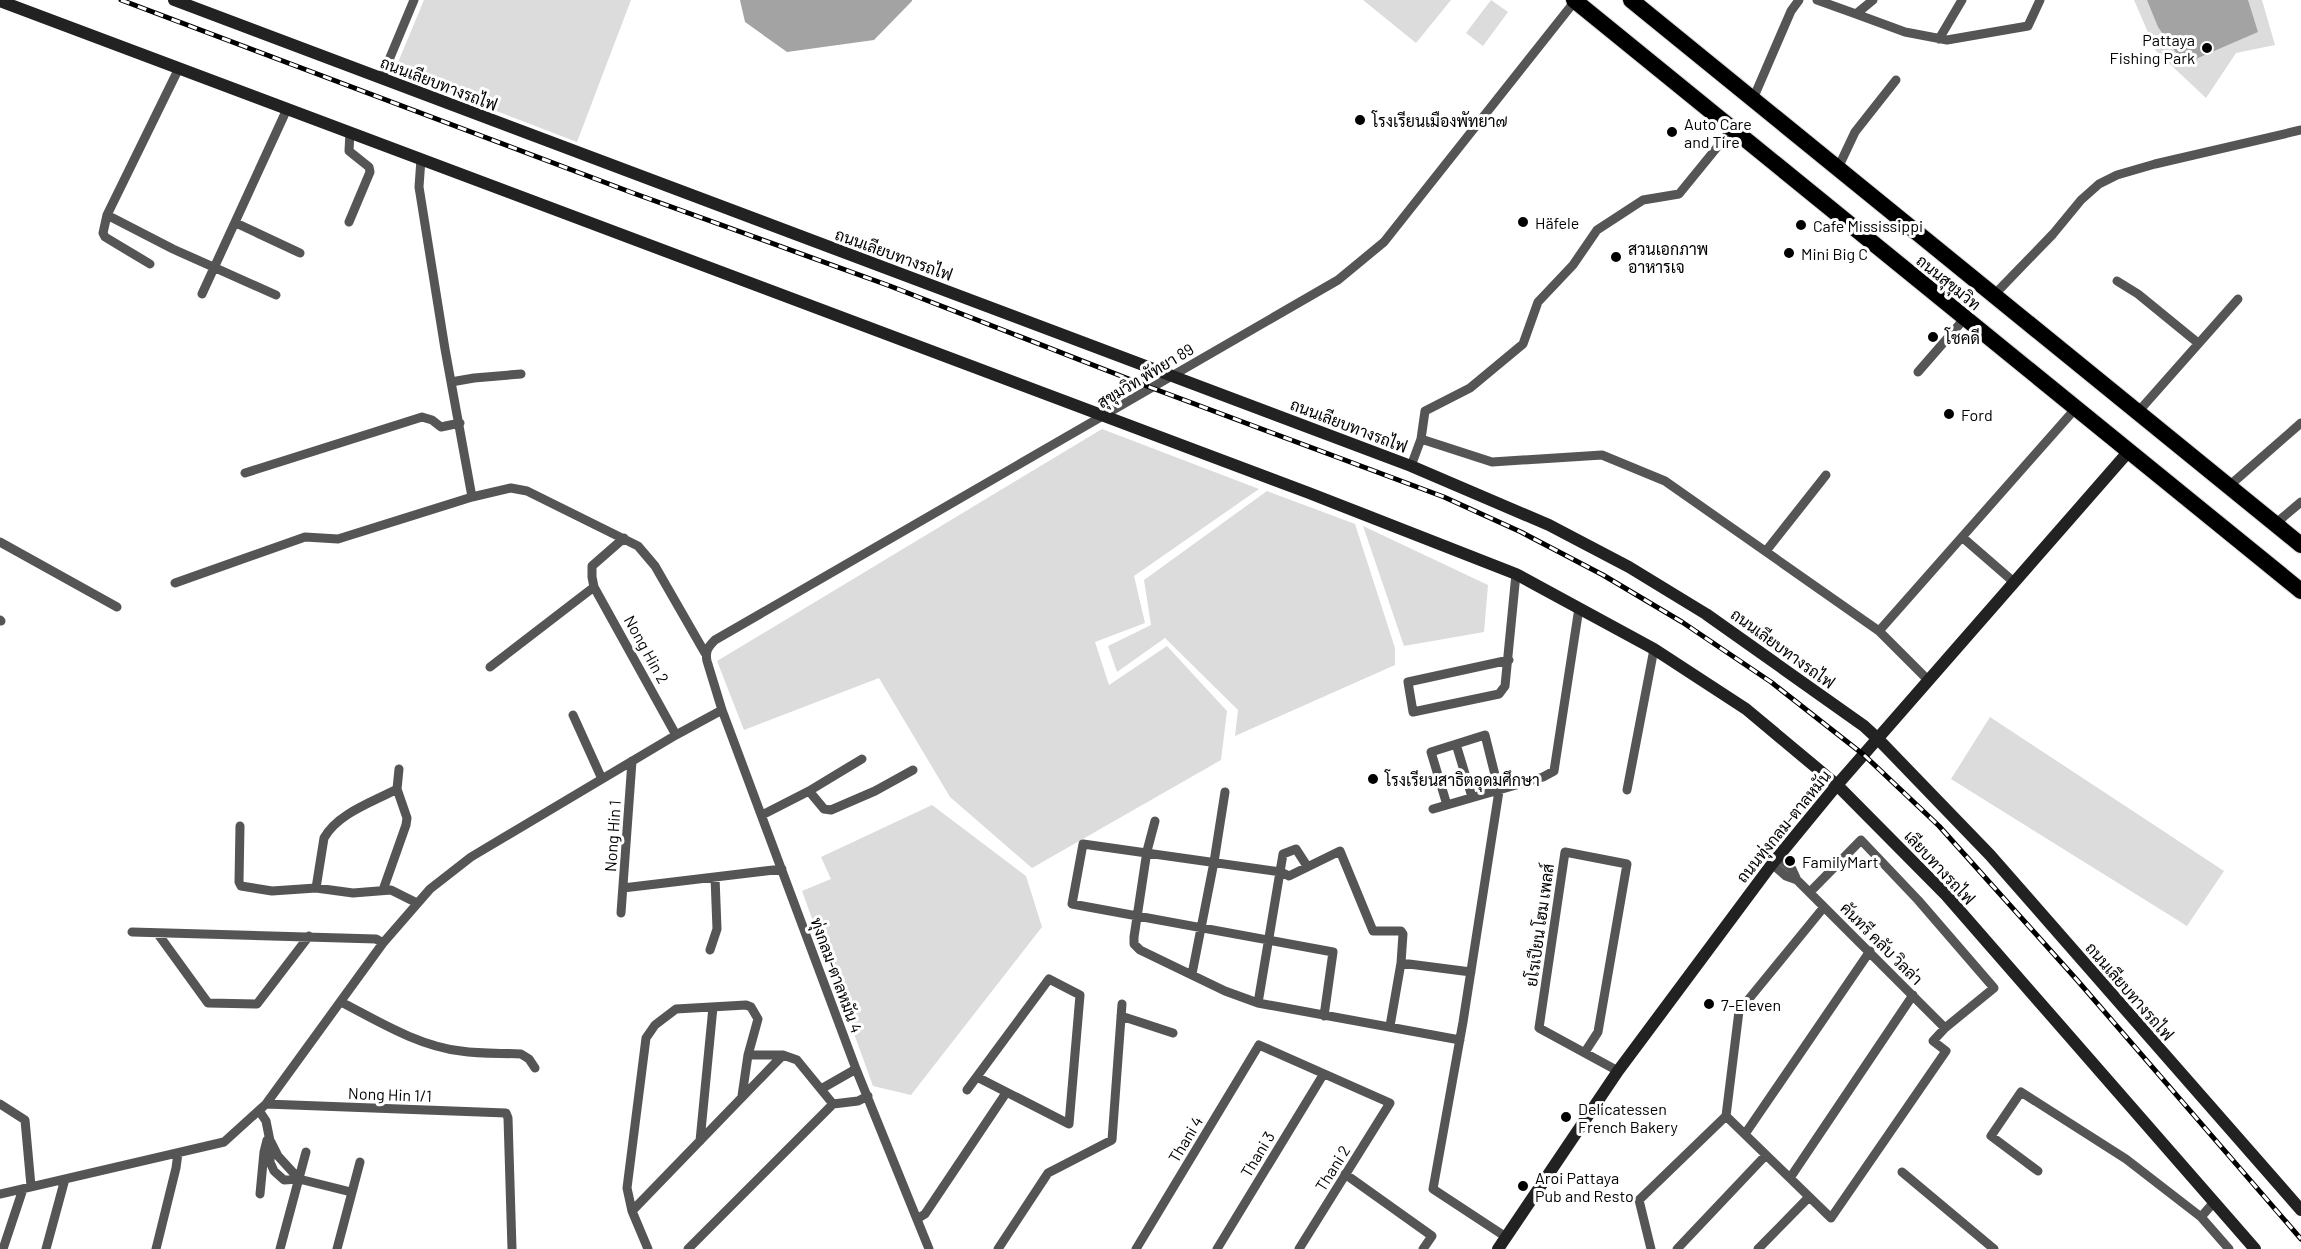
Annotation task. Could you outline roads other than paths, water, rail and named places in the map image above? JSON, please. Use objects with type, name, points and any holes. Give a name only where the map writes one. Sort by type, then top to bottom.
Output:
[{"type":"highway","name":"ถนนสุขุมวิท","points":[[1630,0],[2301,545]]},
{"type":"highway","name":"ถนนสุขุมวิท","points":[[1575,1],[2301,591]]},
{"type":"street","name":"ถนนเลียบทางรถไฟ","points":[[174,0],[194,3],[381,79],[1411,466],[1549,525],[1629,567],[1706,614],[1864,726],[1878,739],[1990,855],[2301,1210]]},
{"type":"street","points":[[381,79],[414,0]]},
{"type":"street","points":[[1753,99],[1791,11],[1799,0]]},
{"type":"street","points":[[1817,0],[1905,32],[1947,40],[2028,26],[2040,0]]},
{"type":"street","points":[[1856,14],[1873,0]]},
{"type":"street","points":[[1940,39],[1962,0]]},
{"type":"street","points":[[0,1],[1309,493],[1516,574],[1654,649],[1746,709],[1837,785]]},
{"type":"street","name":"สุขุมวิท พัทยา 89","points":[[705,653],[715,640],[1338,280],[1384,242],[1575,1]]},
{"type":"street","points":[[150,264],[105,237],[104,233],[107,215],[179,68]]},
{"type":"street","points":[[1838,168],[1855,132],[1896,80]]},
{"type":"street","points":[[202,294],[287,109]]},
{"type":"street","points":[[1411,466],[1421,439],[1425,411],[1470,388],[1523,344],[1538,302],[1573,265],[1597,230],[1643,200],[1679,194],[1732,129]]},
{"type":"street","points":[[1994,295],[2053,234],[2081,200],[2099,184],[2117,175],[2146,167],[2301,130]]},
{"type":"street","points":[[349,222],[370,172],[369,166],[349,151],[350,132]]},
{"type":"street","points":[[421,159],[419,186],[472,497]]},
{"type":"street","points":[[107,215],[214,269],[276,295]]},
{"type":"street","points":[[236,223],[300,253]]},
{"type":"street","points":[[2117,281],[2138,294],[2198,344]]},
{"type":"street","points":[[2138,412],[2238,299]]},
{"type":"street","points":[[1918,372],[1965,318]]},
{"type":"street","points":[[452,382],[521,374]]},
{"type":"street","points":[[1879,630],[2076,408]]},
{"type":"street","points":[[245,473],[422,417],[432,420],[441,427],[460,423]]},
{"type":"street","points":[[2229,486],[2301,423]]},
{"type":"street","points":[[1421,439],[1492,462],[1602,455],[1665,481],[1879,630],[1929,681]]},
{"type":"street","name":"ถนนทุ่งกลม-ตาลหมัน","points":[[1498,1249],[1618,1071],[1775,860],[1837,785],[2129,451]]},
{"type":"street","points":[[1766,551],[1826,475]]},
{"type":"street","points":[[0,1194],[224,1142],[263,1108],[383,943],[430,889],[471,857],[722,710],[705,653],[655,566],[638,546],[527,491],[511,488],[472,497],[348,537],[328,540],[306,537],[175,583]]},
{"type":"street","points":[[2275,524],[2301,502]]},
{"type":"street","points":[[1962,537],[2015,583]]},
{"type":"street","name":"Nong Hin 2","points":[[624,538],[592,566],[594,587],[676,735]]},
{"type":"street","points":[[0,542],[117,607]]},
{"type":"street","points":[[1509,660],[1408,682],[1413,712],[1499,694],[1505,689],[1509,660],[1516,574]]},
{"type":"street","points":[[490,667],[594,587]]},
{"type":"street","points":[[1433,809],[1499,791],[1543,777],[1554,771],[1579,608]]},
{"type":"street","points":[[1627,790],[1654,649]]},
{"type":"street","name":"ทุ่งกลม-ตาลหมัน 4","points":[[722,710],[856,1069],[929,1249]]},
{"type":"street","points":[[573,715],[602,779]]},
{"type":"street","points":[[1447,805],[1431,752],[1485,735],[1499,791],[1434,1189],[1506,1237]]},
{"type":"street","points":[[1456,744],[1472,797]]},
{"type":"street","points":[[762,815],[809,791],[862,759]]},
{"type":"street","name":"Nong Hin 1","points":[[621,913],[632,761]]},
{"type":"street","points":[[383,890],[407,818],[398,789],[399,769]]},
{"type":"street","points":[[809,791],[824,808],[831,810],[875,791],[912,770]]},
{"type":"street","name":"เลียบทางรถไฟ","points":[[1837,785],[1946,895],[2014,976],[2214,1202]]},
{"type":"street","points":[[316,888],[324,838],[328,832],[351,813],[398,789]]},
{"type":"street","points":[[1192,974],[1215,862],[1224,792]]},
{"type":"street","points":[[1155,821],[1147,851],[1137,916],[1134,937],[1136,948],[1225,991],[1258,1003],[1460,1040]]},
{"type":"street","points":[[240,826],[239,882],[241,886],[272,891],[316,888],[353,893],[391,890],[417,903]]},
{"type":"street","points":[[1726,1116],[1831,1218],[1946,1051],[1933,1041],[1945,1028],[1994,988],[1918,900],[1861,840],[1810,892]]},
{"type":"street","points":[[1324,1016],[1333,952],[1203,926],[1072,904],[1083,844],[1147,851],[1281,872],[1289,876],[1340,851],[1373,931],[1401,931],[1403,934],[1401,963],[1390,1026]]},
{"type":"street","points":[[1258,1003],[1283,854],[1296,849],[1307,866]]},
{"type":"street","name":"ยโรเปียน โฮม เพลส์","points":[[1585,1052],[1598,1032],[1627,864],[1564,852],[1539,1029],[1618,1071]]},
{"type":"street","name":"คันทรี คลับ วิลล่า","points":[[1775,860],[1786,876],[1797,880],[1810,892],[1945,1028]]},
{"type":"street","points":[[623,888],[782,869]]},
{"type":"street","points":[[710,950],[717,929],[715,877]]},
{"type":"street","points":[[1652,1249],[1639,1200],[1726,1116],[1739,1011],[1824,907]]},
{"type":"street","points":[[132,932],[309,936],[376,939],[383,943]]},
{"type":"street","points":[[158,933],[208,1003],[257,1004],[309,936]]},
{"type":"street","points":[[1745,1134],[1870,951]]},
{"type":"street","points":[[1401,963],[1471,972]]},
{"type":"street","points":[[967,1090],[1049,979],[1080,995],[1069,1124],[1006,1094],[977,1077]]},
{"type":"street","points":[[1790,1178],[1913,995]]},
{"type":"street","points":[[341,1002],[397,1031],[428,1043],[460,1051],[521,1054],[529,1059],[535,1068]]},
{"type":"street","points":[[998,1249],[1048,1173],[1112,1140],[1122,1004]]},
{"type":"street","points":[[648,1249],[632,1211],[627,1188],[646,1038],[655,1025],[676,1010],[746,1005],[751,1007],[758,1019],[748,1055],[742,1096]]},
{"type":"street","points":[[700,1141],[712,1007]]},
{"type":"street","points":[[1121,1016],[1173,1033]]},
{"type":"street","name":"Thani 4","points":[[1136,1249],[1259,1045],[1323,1075]]},
{"type":"street","points":[[748,1055],[783,1055],[796,1060],[833,1104]]},
{"type":"street","points":[[632,1211],[783,1055]]},
{"type":"street","points":[[821,1089],[856,1069]]},
{"type":"street","name":"Thani 2","points":[[1299,1249],[1390,1102],[1323,1075]]},
{"type":"street","name":"Thani 3","points":[[1217,1249],[1323,1075]]},
{"type":"street","points":[[1116,1077],[1128,1081]]},
{"type":"street","points":[[2038,1171],[1991,1136],[2021,1092],[2126,1159],[2201,1217],[2229,1249]]},
{"type":"street","points":[[916,1219],[925,1214],[1006,1094]]},
{"type":"street","points":[[688,1249],[833,1104],[858,1101],[868,1096]]},
{"type":"street","points":[[0,1104],[25,1120],[27,1188],[3,1249]]},
{"type":"street","points":[[263,1108],[270,1137],[278,1156],[298,1179],[351,1192]]},
{"type":"street","name":"Nong Hin 1/1","points":[[263,1108],[506,1113],[513,1249]]},
{"type":"street","points":[[260,1194],[264,1152],[270,1137]]},
{"type":"street","points":[[280,1249],[306,1152]]},
{"type":"street","points":[[156,1249],[178,1153]]},
{"type":"street","points":[[1677,1249],[1766,1155]]},
{"type":"street","points":[[337,1249],[360,1162]]},
{"type":"street","points":[[1902,1173],[1995,1249]]},
{"type":"street","points":[[1346,1174],[1432,1236],[1423,1249]]},
{"type":"street","points":[[46,1249],[65,1179]]},
{"type":"street","points":[[1758,1249],[1809,1197]]},
{"type":"street","points":[[2201,1217],[2214,1202],[2255,1249]]},
{"type":"railway","points":[[121,0],[633,193],[890,286],[1152,388],[1444,497],[1521,532],[1603,575],[1682,622],[1771,682],[1864,755],[1939,826],[2077,980],[2301,1239]]},
{"type":"place","name":"Pattaya Fishing Park","points":[[2207,48]]},
{"type":"place","name":"โรงเรียนเมืองพัทยา๗","points":[[1360,120]]},
{"type":"place","name":"Auto Care and Tire","points":[[1672,132]]},
{"type":"place","name":"Häfele","points":[[1523,222]]},
{"type":"place","name":"Cafe Mississippi","points":[[1801,225]]},
{"type":"place","name":"Mini Big C","points":[[1789,253]]},
{"type":"place","name":"สวนเอกภาพ อาหารเจ","points":[[1616,257]]},
{"type":"place","name":"โชคดี","points":[[1933,337]]},
{"type":"place","name":"Ford","points":[[1949,414]]},
{"type":"place","name":"โรงเรียนสาธิตอุดมศึกษา","points":[[1373,779]]},
{"type":"place","name":"FamilyMart","points":[[1790,861]]},
{"type":"place","name":"7-Eleven","points":[[1709,1004]]},
{"type":"place","name":"Delicatessen French Bakery","points":[[1566,1117]]},
{"type":"place","name":"Aroi Pattaya Pub and Resto","points":[[1523,1186]]}]
